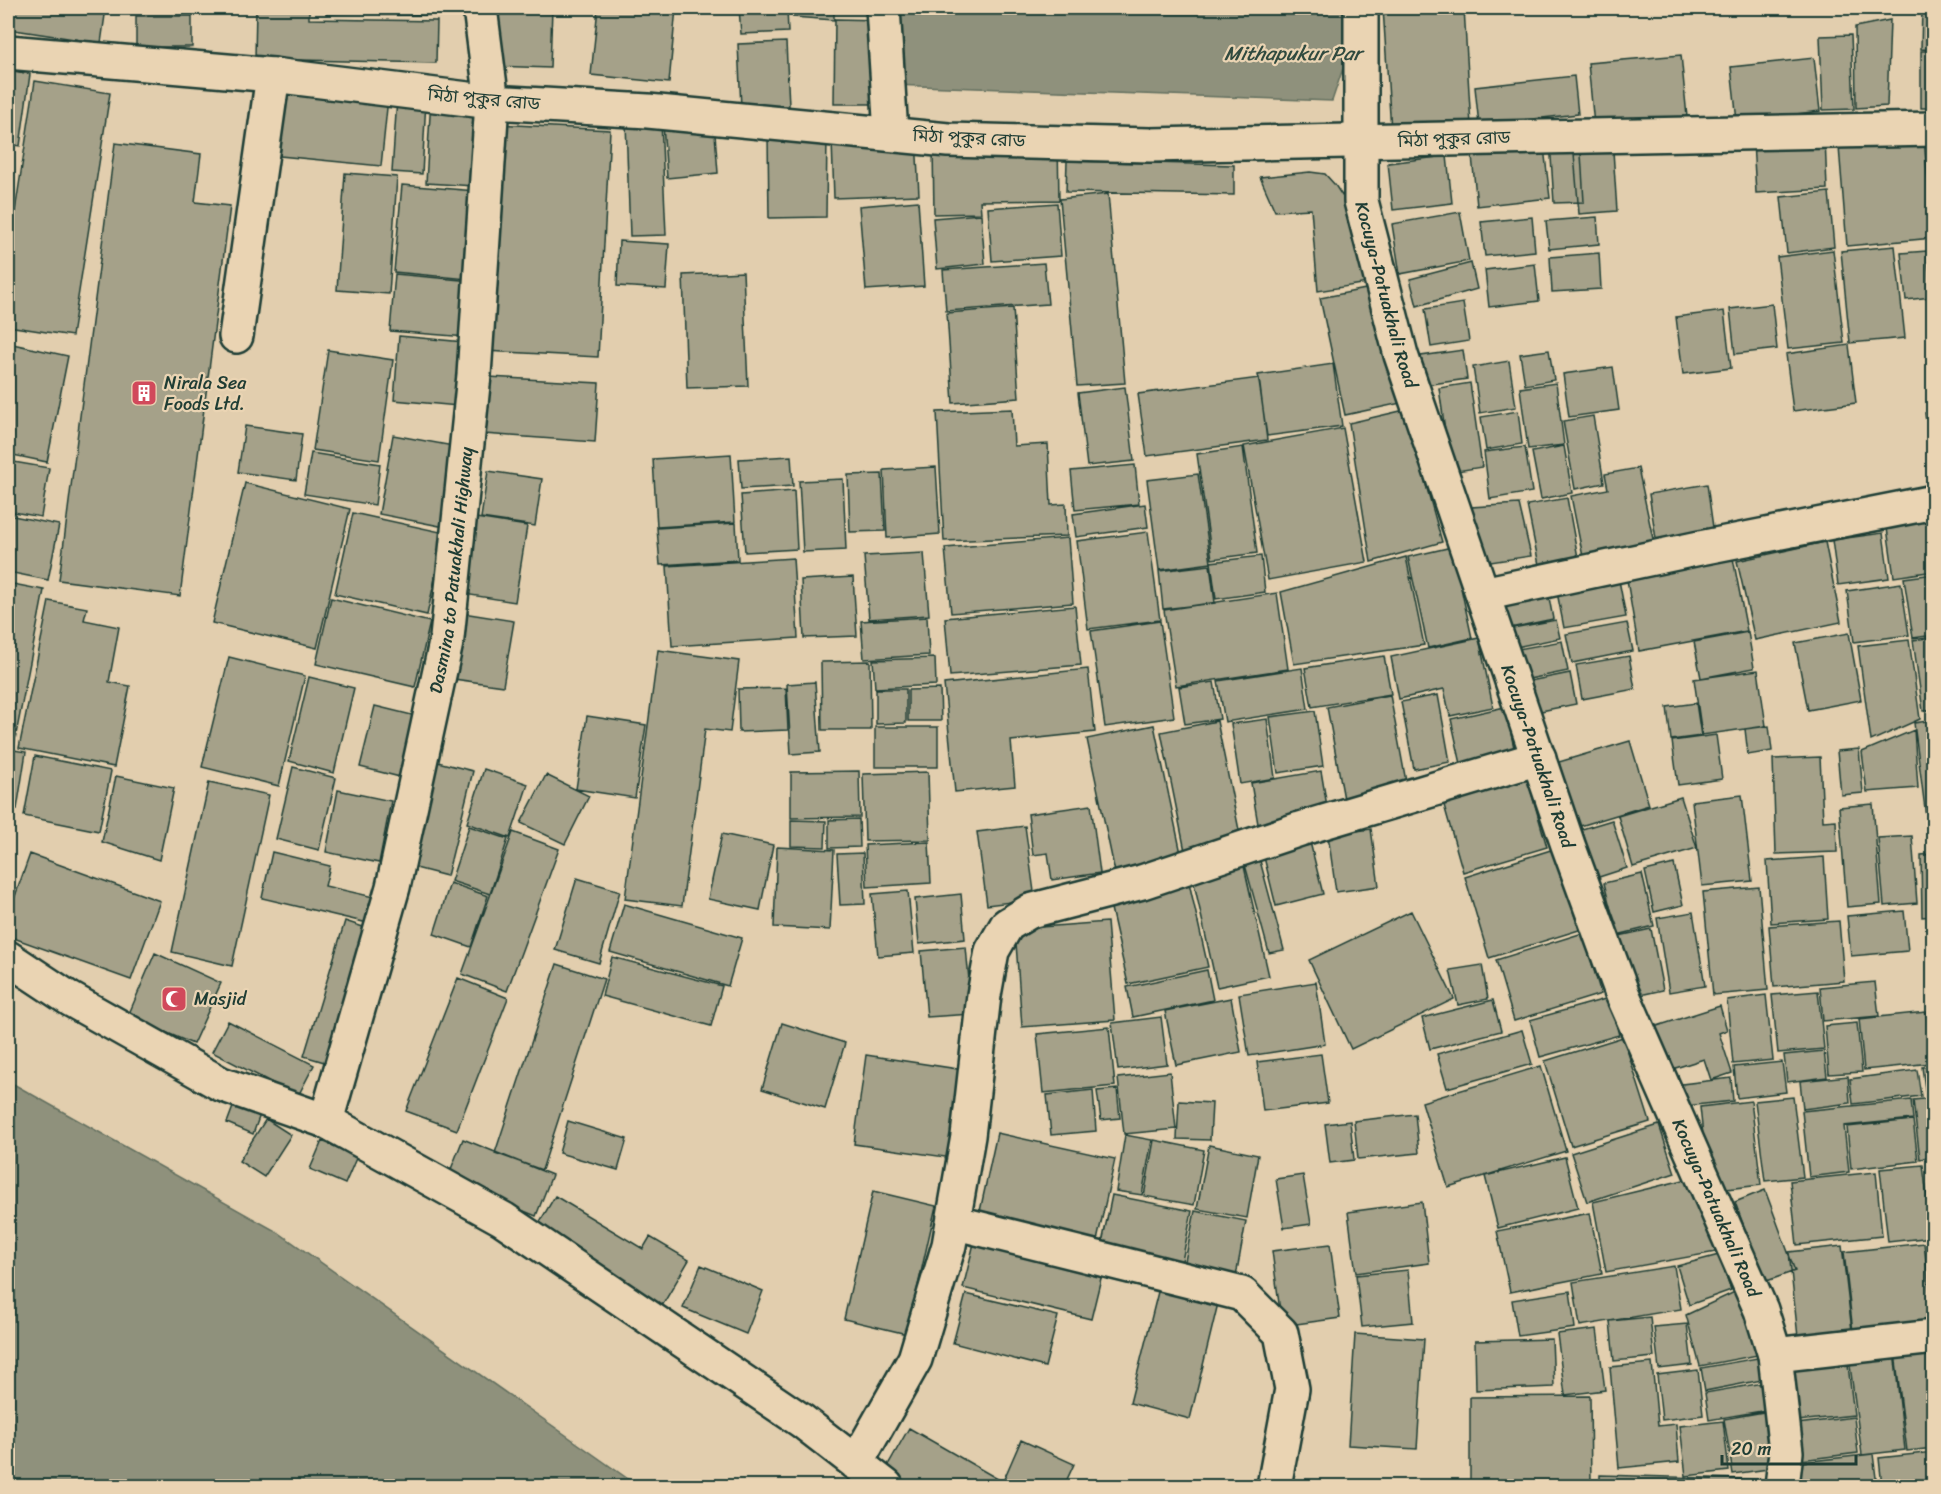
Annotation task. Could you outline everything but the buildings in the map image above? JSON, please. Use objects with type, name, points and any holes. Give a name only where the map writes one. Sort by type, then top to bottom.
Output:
[{"type":"street","name":"Dasmina to Patuakhali Highway","points":[[326,1121],[393,887],[447,638],[474,375],[492,102],[480,8]]},
{"type":"street","points":[[883,8],[891,134]]},
{"type":"street","name":"Kocuya-Patuakhali Road","points":[[1361,8],[1361,201],[1401,356],[1568,845],[1622,993],[1761,1310],[1775,1355],[1786,1452],[1782,1486]]},
{"type":"street","name":"মিঠা পুকুর রোড","points":[[8,52],[273,75],[492,102],[648,111],[948,140],[1150,145],[1934,129]]},
{"type":"street","points":[[236,336],[273,75]]},
{"type":"street","points":[[1483,594],[1934,501]]},
{"type":"street","points":[[856,1463],[915,1359],[949,1245],[968,1136],[986,984],[992,951],[1006,925],[1030,911],[1142,882],[1300,829],[1539,758]]},
{"type":"street","points":[[8,958],[70,999],[221,1084],[326,1121],[503,1219],[802,1421],[886,1486]]},
{"type":"street","points":[[953,1222],[1242,1294],[1281,1333],[1292,1389],[1274,1486]]},
{"type":"street","points":[[1775,1355],[1934,1337]]},
{"type":"water","name":"Mithapukur Par","points":[[887,8],[1346,8],[1343,68],[1332,101],[891,85]]},
{"type":"water","points":[[8,1081],[279,1233],[638,1486],[8,1486]]},
{"type":"place","name":"Nirala Sea Foods Ltd.","points":[[144,393]]},
{"type":"place","name":"Masjid","points":[[174,999]]}]
